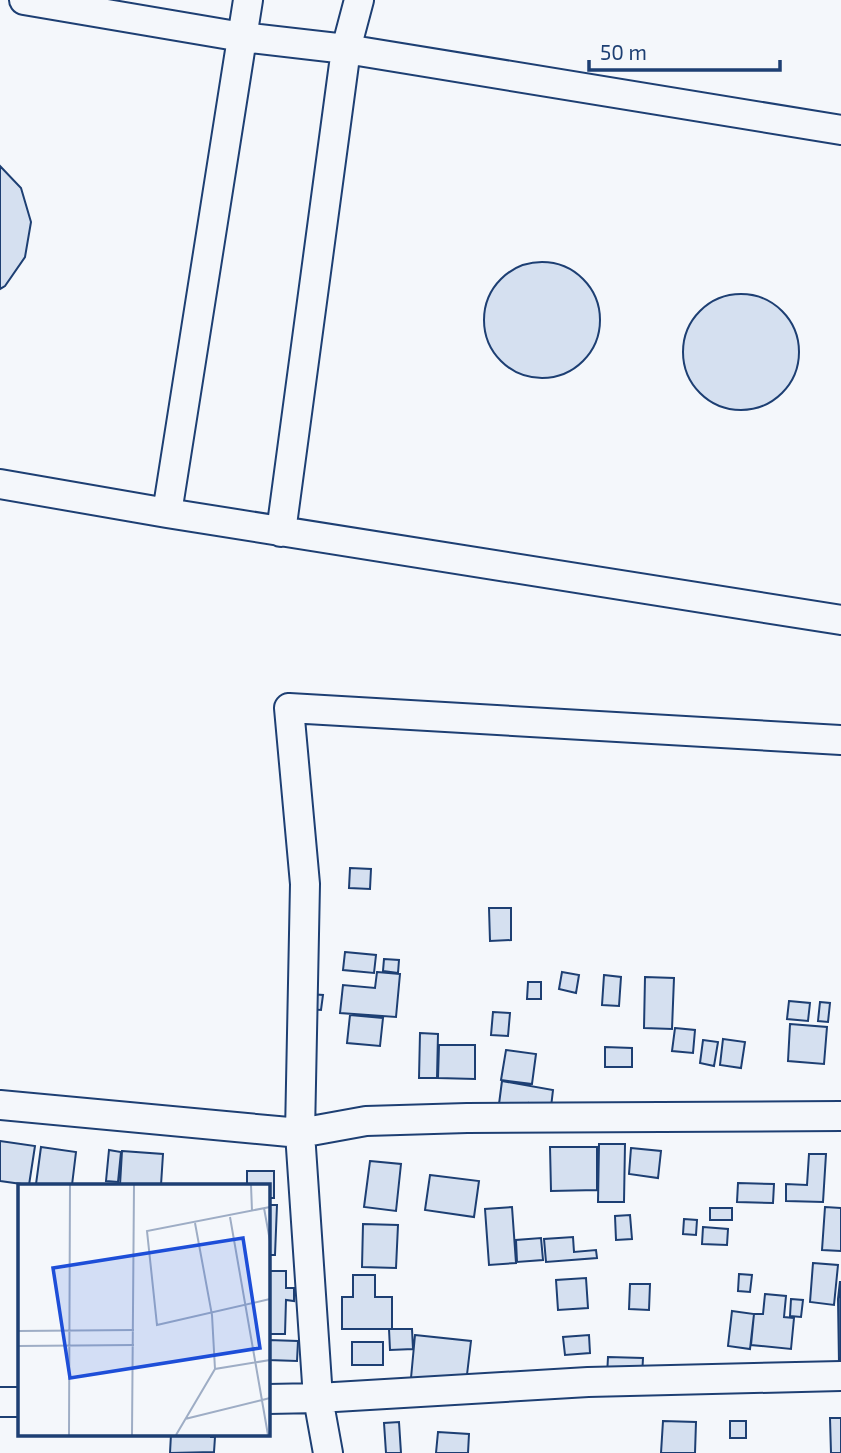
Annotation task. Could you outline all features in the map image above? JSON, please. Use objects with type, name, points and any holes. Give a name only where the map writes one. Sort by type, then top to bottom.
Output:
[{"type":"street","points":[[24,0],[242,37],[346,49],[841,130]]},
{"type":"street","points":[[167,513],[248,0]]},
{"type":"street","points":[[281,531],[346,49],[359,0]]},
{"type":"street","points":[[0,484],[841,620]]},
{"type":"street","points":[[328,1453],[318,1398],[299,1133],[305,884],[289,708],[841,740]]},
{"type":"street","points":[[0,1105],[299,1133],[366,1121],[455,1118],[841,1116]]},
{"type":"street","points":[[270,1399],[587,1382],[841,1376]]},
{"type":"street","points":[[0,1402],[18,1402]]},
{"type":"building","points":[[0,166],[21,188],[31,222],[25,257],[0,289]]},
{"type":"building","points":[[542,262],[564,266],[583,279],[596,298],[600,320],[596,342],[583,361],[564,374],[542,378],[520,374],[501,361],[488,342],[484,320],[488,298],[501,279],[520,266]]},
{"type":"building","points":[[741,294],[763,298],[782,311],[795,330],[799,352],[795,374],[782,393],[763,406],[741,410],[719,406],[700,393],[687,374],[683,352],[687,330],[700,311],[719,298]]},
{"type":"building","points":[[350,868],[371,869],[370,889],[349,888]]},
{"type":"building","points":[[489,908],[511,908],[511,940],[490,941]]},
{"type":"building","points":[[345,952],[376,955],[374,973],[343,970]]},
{"type":"building","points":[[384,959],[399,960],[398,973],[383,971]]},
{"type":"building","points":[[377,972],[400,974],[396,1017],[340,1013],[343,985],[375,988]]},
{"type":"building","points":[[562,972],[579,975],[576,993],[559,989]]},
{"type":"building","points":[[604,975],[621,977],[619,1006],[602,1005]]},
{"type":"building","points":[[645,977],[674,978],[672,1029],[644,1028]]},
{"type":"building","points":[[528,982],[541,982],[541,999],[527,999]]},
{"type":"building","points":[[309,994],[323,995],[321,1010],[308,1009]]},
{"type":"building","points":[[789,1001],[810,1003],[808,1021],[787,1019]]},
{"type":"building","points":[[820,1002],[830,1003],[828,1022],[818,1021]]},
{"type":"building","points":[[493,1012],[510,1013],[508,1036],[491,1035]]},
{"type":"building","points":[[350,1015],[383,1018],[380,1046],[347,1043]]},
{"type":"building","points":[[790,1024],[827,1027],[824,1064],[788,1061]]},
{"type":"building","points":[[675,1028],[695,1030],[693,1053],[672,1051]]},
{"type":"building","points":[[420,1033],[438,1034],[437,1078],[419,1078]]},
{"type":"building","points":[[723,1039],[745,1042],[741,1068],[720,1065]]},
{"type":"building","points":[[703,1040],[718,1042],[714,1066],[700,1063]]},
{"type":"building","points":[[439,1045],[475,1045],[475,1079],[438,1078]]},
{"type":"building","points":[[605,1047],[632,1048],[632,1067],[605,1067]]},
{"type":"building","points":[[506,1050],[536,1054],[532,1084],[501,1080]]},
{"type":"building","points":[[502,1081],[553,1090],[551,1107],[529,1103],[528,1108],[499,1104]]},
{"type":"building","points":[[0,1141],[35,1146],[29,1184],[0,1181]]},
{"type":"building","points":[[599,1144],[625,1144],[624,1202],[598,1202]]},
{"type":"building","points":[[41,1147],[76,1152],[72,1184],[36,1184]]},
{"type":"building","points":[[550,1147],[597,1147],[597,1190],[551,1191]]},
{"type":"building","points":[[631,1148],[661,1151],[658,1178],[629,1174]]},
{"type":"building","points":[[109,1150],[121,1152],[118,1182],[106,1181]]},
{"type":"building","points":[[122,1151],[163,1154],[161,1184],[120,1184]]},
{"type":"building","points":[[809,1154],[826,1154],[823,1202],[786,1201],[786,1184],[807,1185]]},
{"type":"building","points":[[370,1161],[401,1164],[396,1211],[364,1207]]},
{"type":"building","points":[[247,1171],[274,1171],[274,1198],[270,1198],[270,1184],[247,1184]]},
{"type":"building","points":[[430,1175],[479,1181],[474,1217],[425,1210]]},
{"type":"building","points":[[738,1183],[774,1184],[773,1203],[737,1202]]},
{"type":"building","points":[[270,1205],[277,1205],[275,1255],[270,1255]]},
{"type":"building","points":[[512,1207],[516,1263],[489,1265],[485,1209]]},
{"type":"building","points":[[825,1207],[841,1208],[841,1251],[822,1250]]},
{"type":"building","points":[[710,1208],[732,1208],[732,1220],[710,1220]]},
{"type":"building","points":[[630,1215],[632,1239],[616,1240],[615,1216]]},
{"type":"building","points":[[684,1219],[697,1220],[696,1235],[683,1234]]},
{"type":"building","points":[[363,1224],[398,1225],[396,1268],[362,1267]]},
{"type":"building","points":[[703,1227],[728,1229],[727,1245],[702,1244]]},
{"type":"building","points":[[573,1237],[574,1252],[596,1250],[597,1258],[546,1262],[544,1239]]},
{"type":"building","points":[[541,1238],[543,1260],[517,1262],[516,1240]]},
{"type":"building","points":[[813,1263],[838,1265],[834,1305],[810,1302]]},
{"type":"building","points":[[270,1271],[286,1271],[286,1288],[294,1288],[294,1301],[286,1300],[285,1334],[270,1334]]},
{"type":"building","points":[[739,1274],[752,1275],[750,1292],[738,1291]]},
{"type":"building","points":[[353,1275],[375,1275],[375,1297],[392,1297],[392,1329],[342,1329],[342,1297],[353,1297]]},
{"type":"building","points":[[586,1278],[588,1308],[558,1310],[556,1280]]},
{"type":"building","points":[[840,1281],[841,1363],[839,1363],[838,1299]]},
{"type":"building","points":[[630,1284],[650,1284],[649,1310],[629,1309]]},
{"type":"building","points":[[765,1294],[786,1296],[784,1317],[794,1318],[791,1349],[751,1345],[754,1314],[763,1314]]},
{"type":"building","points":[[791,1299],[803,1300],[801,1317],[790,1316]]},
{"type":"building","points":[[732,1311],[754,1314],[750,1349],[728,1346]]},
{"type":"building","points":[[389,1329],[412,1329],[413,1349],[390,1350]]},
{"type":"building","points":[[415,1335],[471,1341],[466,1383],[411,1378]]},
{"type":"building","points":[[589,1335],[590,1353],[565,1355],[563,1337]]},
{"type":"building","points":[[270,1340],[298,1341],[297,1361],[270,1360]]},
{"type":"building","points":[[352,1342],[383,1342],[383,1365],[352,1365]]},
{"type":"building","points":[[608,1357],[643,1358],[642,1377],[607,1376]]},
{"type":"building","points":[[830,1418],[841,1418],[841,1453],[831,1453]]},
{"type":"building","points":[[663,1421],[696,1422],[695,1453],[661,1453]]},
{"type":"building","points":[[730,1421],[746,1421],[746,1438],[730,1438]]},
{"type":"building","points":[[399,1422],[401,1453],[386,1453],[384,1423]]},
{"type":"building","points":[[438,1432],[469,1434],[468,1453],[436,1453]]},
{"type":"building","points":[[171,1436],[215,1437],[214,1452],[170,1453]]}]
